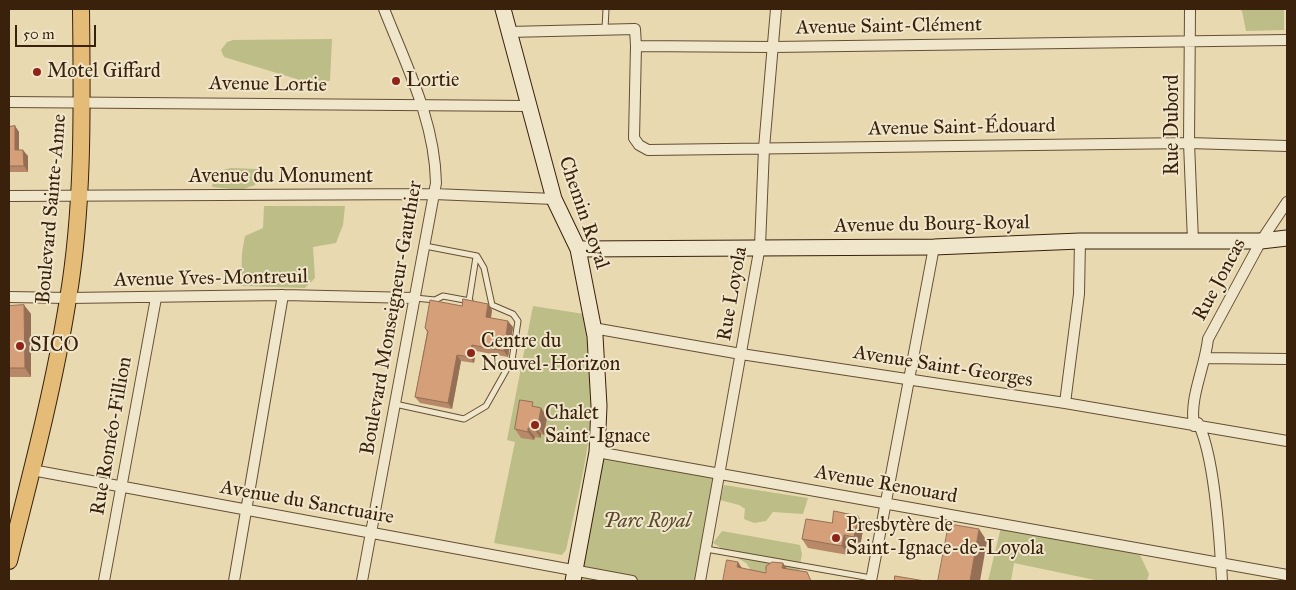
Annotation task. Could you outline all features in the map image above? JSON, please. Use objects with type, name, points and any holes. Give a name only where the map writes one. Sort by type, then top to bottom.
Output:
[{"type":"main road","name":"Boulevard Sainte-Anne","points":[[9,560],[32,470],[68,298],[79,195],[82,101],[81,9]]},
{"type":"main road","name":"Boulevard Sainte-Anne","points":[[9,535],[32,470]]},
{"type":"street","name":"Boulevard Monseigneur-Gauthier","points":[[362,581],[436,183],[436,155],[421,104],[384,9]]},
{"type":"street","name":"Chemin Royal","points":[[503,9],[554,198],[578,249],[594,328],[599,406],[597,452],[574,575]]},
{"type":"street","name":"Rue Loyola","points":[[700,581],[760,246],[764,148],[776,9]]},
{"type":"street","name":"Rue Dubord","points":[[1190,9],[1189,142],[1192,241]]},
{"type":"street","points":[[508,32],[634,29],[636,46]]},
{"type":"street","name":"Avenue Saint-Clément","points":[[636,46],[773,47],[1287,40]]},
{"type":"street","name":"Avenue Saint-Édouard","points":[[636,46],[634,138],[639,145],[648,150],[1189,142],[1287,146]]},
{"type":"street","name":"Avenue Lortie","points":[[9,102],[82,101],[528,106]]},
{"type":"street","name":"Avenue du Monument","points":[[9,196],[434,194],[554,198]]},
{"type":"street","name":"Rue Joncas","points":[[1222,581],[1209,464],[1192,411],[1206,358],[1208,339],[1261,241],[1287,202]]},
{"type":"street","name":"Avenue du Bourg-Royal","points":[[578,249],[760,246],[934,247],[1080,242],[1261,241],[1287,238]]},
{"type":"street","points":[[1065,403],[1079,294],[1080,242]]},
{"type":"street","points":[[871,580],[934,247]]},
{"type":"street","points":[[234,581],[283,295]]},
{"type":"street","name":"Avenue Yves-Montreuil","points":[[9,297],[156,298],[283,295],[414,298]]},
{"type":"street","name":"Rue Roméo-Fillion","points":[[104,581],[156,298]]},
{"type":"street","name":"Avenue Saint-Georges","points":[[594,328],[741,354],[1065,403],[1287,441]]},
{"type":"street","points":[[1206,358],[1287,359]]},
{"type":"street","name":"Avenue Renouard","points":[[597,452],[1287,575]]},
{"type":"street","name":"Avenue du Sanctuaire","points":[[32,470],[121,488],[371,532],[574,575],[632,581]]},
{"type":"lane","points":[[605,30],[606,9]]},
{"type":"lane","points":[[425,246],[477,256],[484,268],[492,305]]},
{"type":"lane","points":[[469,300],[477,256]]},
{"type":"lane","points":[[414,298],[435,300],[443,296],[477,302]]},
{"type":"lane","points":[[395,404],[464,419],[486,406],[512,360],[518,321],[513,314],[484,303]]},
{"type":"lane","points":[[706,549],[871,580]]},
{"type":"green space","points":[[1239,9],[1284,9],[1284,30],[1246,31],[1242,11]]},
{"type":"green space","points":[[332,39],[330,81],[300,80],[224,57],[221,50],[227,42],[233,40]]},
{"type":"green space","points":[[230,168],[258,169],[255,185],[241,190],[212,187],[214,173]]},
{"type":"green space","points":[[264,206],[345,206],[343,225],[336,243],[313,247],[315,278],[305,288],[241,286],[242,253],[245,236],[263,228]]},
{"type":"green space","points":[[533,306],[584,314],[590,383],[590,425],[580,488],[566,550],[562,555],[494,543],[515,442],[507,440]]},
{"type":"green space","name":"Parc Royal","points":[[597,452],[719,473],[700,581],[573,581]]},
{"type":"green space","points":[[724,485],[808,498],[803,514],[773,512],[766,521],[754,523],[744,519],[745,509],[739,505],[720,500]]},
{"type":"green space","points":[[1002,523],[1140,555],[1149,574],[1147,581],[1095,580],[1014,563],[1011,581],[988,581]]},
{"type":"green space","points":[[722,531],[800,545],[802,554],[799,571],[766,568],[764,578],[751,570],[746,563],[713,543]]},
{"type":"building","points":[[15,126],[15,150],[23,150],[24,166],[9,166],[9,127]]},
{"type":"building","name":"Centre du Nouvel-Horizon","points":[[463,299],[488,304],[486,317],[508,321],[504,351],[472,345],[470,357],[457,355],[448,403],[415,397],[428,331],[425,328],[430,300],[462,306]]},
{"type":"building","name":"SICO","points":[[24,305],[25,368],[9,368],[9,306]]},
{"type":"building","points":[[520,400],[533,402],[532,406],[541,408],[538,426],[535,426],[534,429],[528,428],[528,432],[515,429]]},
{"type":"building","points":[[834,511],[858,516],[854,537],[844,535],[842,546],[802,539],[806,519],[832,523]]},
{"type":"building","points":[[949,524],[979,529],[970,581],[938,581]]},
{"type":"building","points":[[727,560],[738,562],[737,567],[766,573],[766,566],[772,562],[783,563],[782,568],[807,572],[811,581],[723,581]]},
{"type":"building","points":[[895,576],[925,581],[894,581]]},
{"type":"place","name":"Motel Giffard","points":[[37,72]]},
{"type":"place","name":"Lortie","points":[[396,81]]},
{"type":"place","name":"SICO","points":[[20,346]]},
{"type":"place","name":"Centre du Nouvel-Horizon","points":[[471,353]]},
{"type":"place","name":"Chalet Saint-Ignace","points":[[535,425]]},
{"type":"place","name":"Presbytère de Saint-Ignace-de-Loyola","points":[[836,538]]}]
